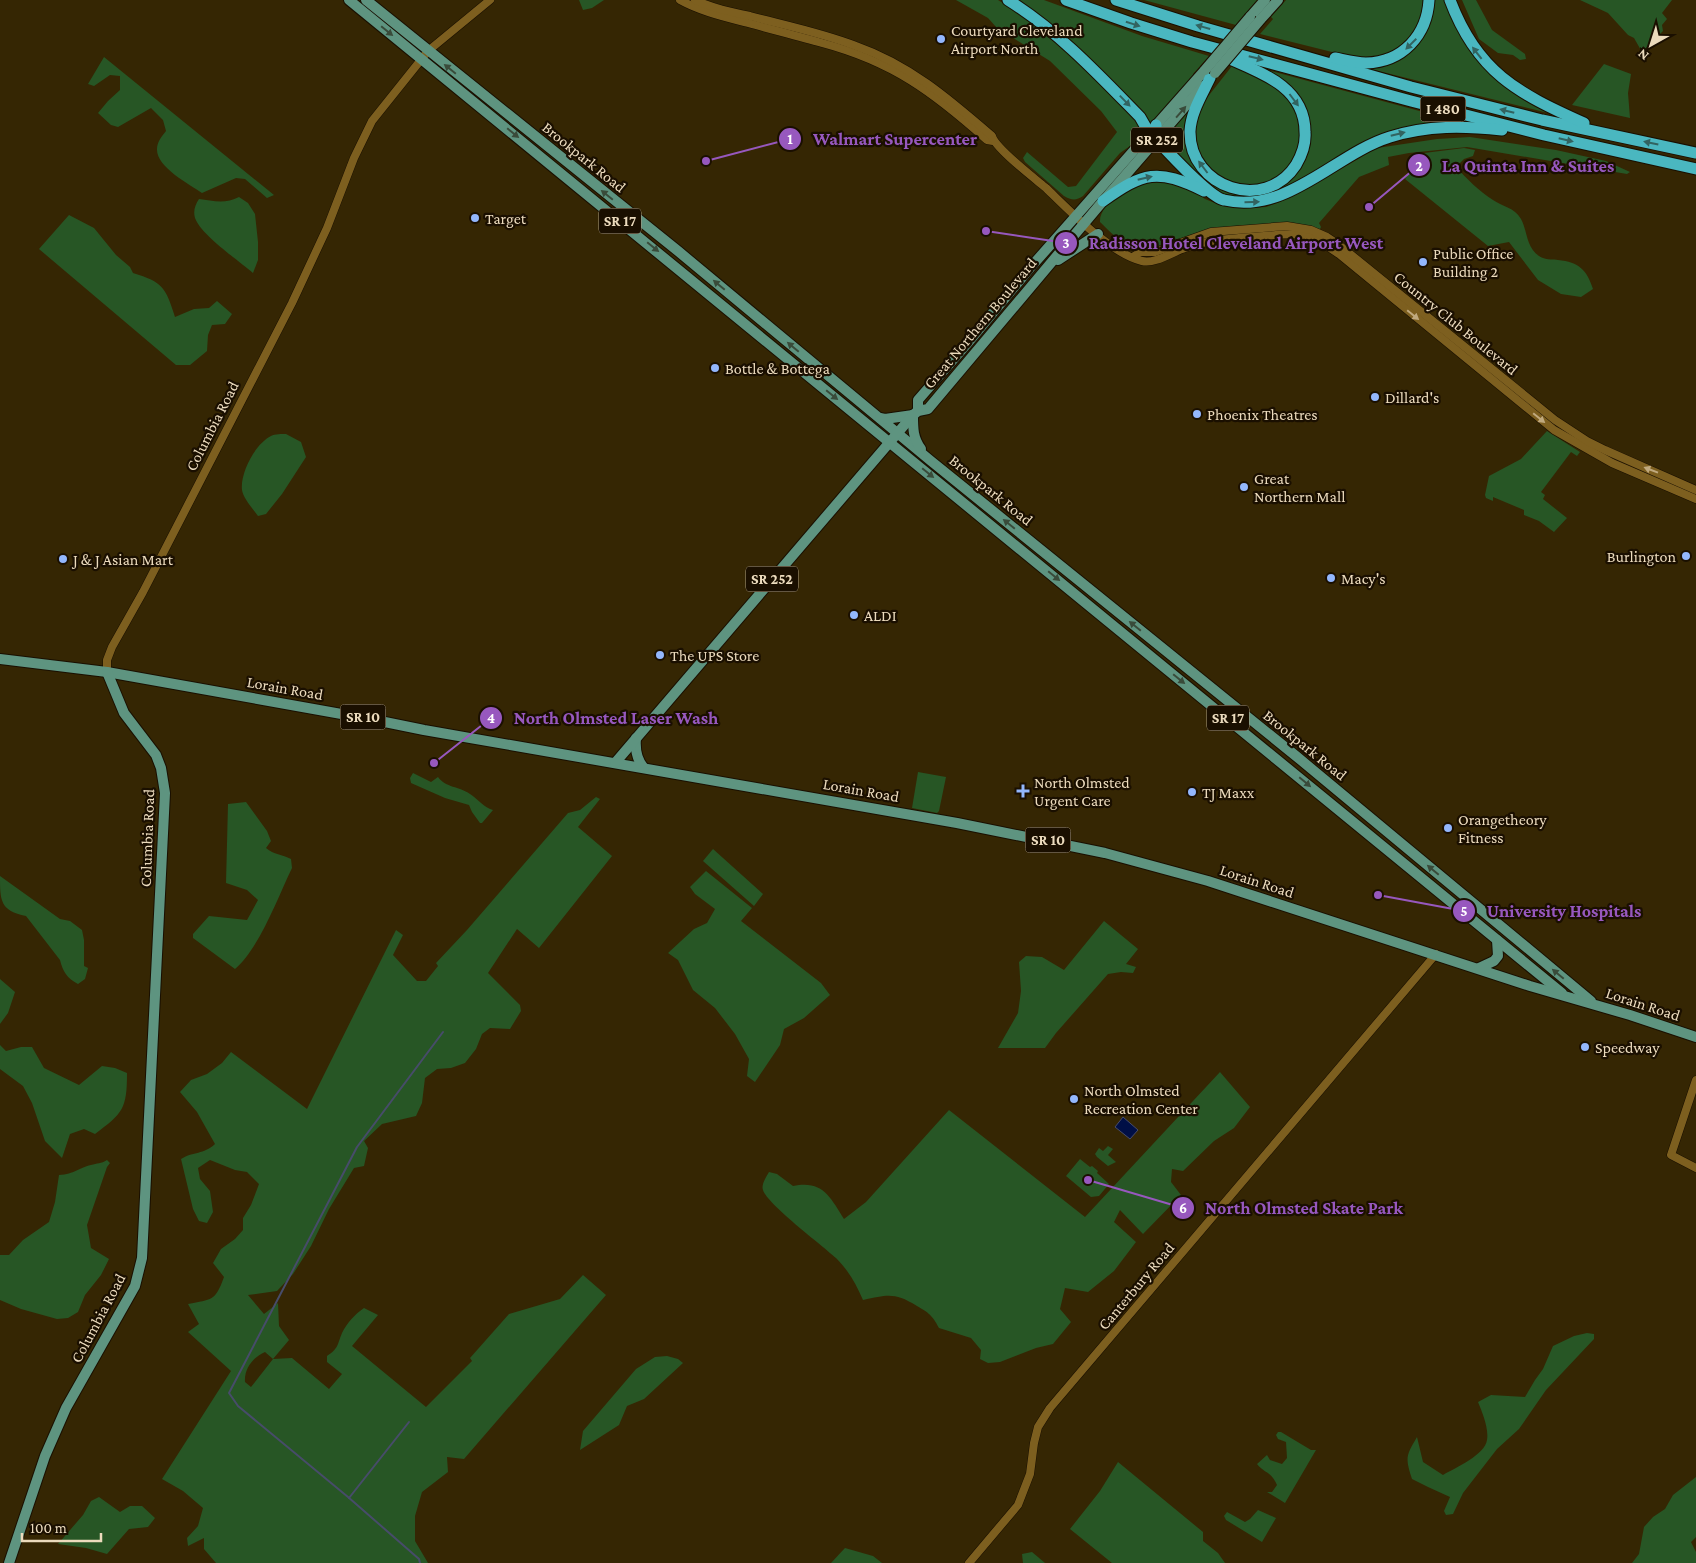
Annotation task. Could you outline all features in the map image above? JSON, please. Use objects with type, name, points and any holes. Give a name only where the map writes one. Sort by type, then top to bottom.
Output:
[{"type":"highway","points":[[1008,0],[1035,17],[1072,48],[1140,117],[1151,138],[1222,200]]},
{"type":"highway","name":"I 480","points":[[1066,0],[1192,42],[1411,101],[1544,135],[1696,169]]},
{"type":"highway","name":"I 480","points":[[1116,0],[1198,26],[1410,87],[1696,153]]},
{"type":"highway","points":[[1284,50],[1298,50],[1358,62],[1388,59],[1401,53],[1414,42],[1426,21],[1429,0]]},
{"type":"highway","points":[[1450,0],[1461,27],[1489,67],[1512,86],[1545,106],[1606,133]]},
{"type":"highway","points":[[1192,42],[1249,67],[1282,86],[1294,98],[1303,113],[1305,126],[1304,148],[1294,168],[1280,182],[1260,190],[1238,190],[1214,179],[1199,162],[1192,146],[1190,131],[1196,108],[1210,74]]},
{"type":"highway","points":[[1151,138],[1156,125]]},
{"type":"highway","points":[[1103,202],[1136,180],[1148,176],[1164,176],[1184,181],[1222,200],[1258,202],[1274,198],[1297,187],[1388,137],[1422,128],[1463,126],[1544,135]]},
{"type":"main road","name":"Brookpark Road","points":[[349,0],[425,55],[678,251],[931,461],[1296,756],[1595,1005]]},
{"type":"main road","name":"Brookpark Road","points":[[366,0],[425,55],[890,442],[1564,996]]},
{"type":"main road","name":"Great Northern Boulevard","points":[[916,413],[918,400],[1076,216],[1210,74],[1255,18],[1265,0]]},
{"type":"main road","name":"Great Northern Boulevard","points":[[1255,18],[1278,0]]},
{"type":"main road","name":"Great Northern Boulevard","points":[[1156,125],[1210,74]]},
{"type":"main road","name":"Great Northern Boulevard","points":[[615,763],[890,442],[916,413],[928,409],[1103,202],[1151,138]]},
{"type":"main road","points":[[1050,264],[1098,234]]},
{"type":"main road","points":[[880,418],[884,419],[916,413],[913,431],[916,441],[931,461]]},
{"type":"main road","name":"Lorain Road","points":[[0,659],[107,672],[957,822],[1105,853],[1208,881],[1696,1037]]},
{"type":"main road","name":"Columbia Road","points":[[9,1563],[45,1456],[66,1408],[135,1286],[142,1258],[165,794],[162,770],[156,755],[124,713],[107,672]]},
{"type":"main road","points":[[636,738],[638,760],[644,768]]},
{"type":"main road","points":[[1479,968],[1494,961],[1498,956],[1497,940]]},
{"type":"street","name":"Columbia Road","points":[[107,672],[107,660],[112,647],[143,592],[292,303],[327,228],[354,158],[372,121],[425,55],[490,0]]},
{"type":"street","name":"Country Club Boulevard","points":[[680,0],[705,11],[824,43],[864,56],[887,66],[928,90],[987,140],[993,141]]},
{"type":"street","name":"Country Club Boulevard","points":[[695,0],[710,6],[856,45],[894,62],[947,96],[992,136],[993,141],[1076,216],[1115,248],[1143,262],[1185,248],[1227,238],[1284,234],[1301,235],[1316,240],[1338,254],[1554,430],[1612,463],[1696,499]]},
{"type":"street","name":"Country Club Boulevard","points":[[1133,257],[1140,252],[1155,252],[1190,238],[1218,231],[1287,226],[1318,232],[1339,245],[1555,420],[1587,441],[1605,450],[1696,490]]},
{"type":"street","name":"Canterbury Road","points":[[969,1563],[1018,1505],[1030,1474],[1038,1427],[1050,1408],[1436,954]]},
{"type":"street","points":[[1696,1080],[1671,1155],[1696,1168]]},
{"type":"green space","points":[[579,0],[604,0],[592,8],[583,10]]},
{"type":"green space","points":[[956,0],[998,0],[1027,18],[1071,55],[1141,126],[1142,133],[1130,146],[1120,153],[1083,196],[1073,199],[1064,196],[1025,162],[1023,158],[1027,152],[1068,187],[1076,186],[1117,132],[1101,111],[1050,61],[997,28],[988,18]]},
{"type":"green space","points":[[1015,0],[1044,0],[1142,36],[1209,56],[1151,125],[1095,67]]},
{"type":"green space","points":[[1144,0],[1257,0],[1236,25]]},
{"type":"green space","points":[[1286,0],[1426,0],[1415,34],[1401,48],[1372,59],[1356,58],[1260,34],[1273,19],[1271,17]]},
{"type":"green space","points":[[1433,0],[1446,0],[1463,37],[1552,114],[1366,68],[1393,60],[1405,54],[1422,40],[1432,16]]},
{"type":"green space","points":[[1462,0],[1476,0],[1492,30],[1525,54],[1526,59],[1520,60],[1513,55],[1498,53],[1479,39]]},
{"type":"green space","points":[[1580,0],[1672,0],[1662,13],[1667,19],[1662,25],[1663,31],[1642,52],[1634,38],[1628,35],[1608,13]]},
{"type":"green space","points":[[104,57],[274,195],[267,198],[245,179],[236,178],[202,193],[182,180],[167,168],[158,156],[158,144],[166,131],[163,120],[151,108],[118,127],[111,125],[98,113],[120,90],[120,76],[110,75],[94,86],[88,84]]},
{"type":"green space","points":[[1604,64],[1631,74],[1628,93],[1630,118],[1572,105]]},
{"type":"green space","points":[[1232,66],[1264,78],[1294,103],[1303,138],[1287,171],[1270,184],[1243,187],[1215,176],[1200,157],[1194,134],[1197,114],[1204,99],[1206,99]]},
{"type":"green space","points":[[1267,70],[1464,123],[1420,128],[1267,197],[1235,198],[1217,192],[1162,141],[1164,136],[1199,97],[1189,118],[1195,162],[1240,194],[1298,169],[1306,114]]},
{"type":"green space","points":[[1470,137],[1556,150],[1606,161],[1630,172],[1627,174],[1467,147],[1388,157],[1389,165],[1359,177],[1319,223],[1320,229],[1293,223],[1233,226],[1211,229],[1154,248],[1145,248],[1124,242],[1112,234],[1100,222],[1101,214],[1112,200],[1153,177],[1192,190],[1205,199],[1220,205],[1248,208],[1266,207],[1280,202],[1322,180],[1377,148],[1437,139]]},
{"type":"green space","points":[[1464,148],[1475,150],[1473,156],[1464,159],[1456,167],[1483,193],[1518,215],[1530,246],[1537,255],[1545,259],[1565,261],[1577,265],[1585,272],[1593,289],[1581,297],[1561,294],[1538,280],[1509,242],[1488,246],[1405,179],[1413,167],[1416,154]]},
{"type":"green space","points":[[239,197],[248,203],[255,214],[258,260],[253,273],[204,232],[194,215],[199,199],[224,201]]},
{"type":"green space","points":[[69,215],[94,228],[116,255],[130,267],[133,273],[157,283],[166,293],[175,317],[194,309],[209,308],[217,301],[232,314],[225,324],[212,325],[208,335],[207,351],[190,365],[176,365],[39,249]]},
{"type":"green space","points":[[1547,431],[1580,452],[1577,456],[1571,452],[1541,492],[1545,495],[1543,499],[1567,518],[1554,532],[1539,521],[1524,515],[1524,510],[1493,497],[1493,501],[1486,498],[1485,495],[1489,476],[1521,459]]},
{"type":"green space","points":[[286,434],[301,442],[306,457],[282,494],[266,514],[258,516],[243,493],[243,476],[259,445],[273,435]]},
{"type":"green space","points":[[918,772],[946,777],[937,813],[912,808]]},
{"type":"green space","points":[[413,773],[431,782],[438,777],[445,783],[466,791],[486,807],[493,810],[480,823],[469,805],[445,798],[411,783],[410,778]]},
{"type":"green space","points":[[596,797],[600,799],[578,827],[612,856],[539,948],[517,929],[488,973],[520,1005],[521,1011],[510,1029],[490,1028],[482,1034],[476,1049],[465,1063],[451,1068],[437,1069],[425,1078],[422,1103],[416,1116],[382,1124],[364,1141],[368,1148],[364,1166],[354,1168],[329,1209],[311,1246],[293,1274],[277,1291],[248,1295],[264,1314],[278,1303],[279,1326],[289,1340],[273,1359],[292,1358],[329,1389],[342,1374],[327,1362],[327,1356],[336,1348],[346,1326],[364,1308],[378,1315],[352,1346],[426,1407],[472,1361],[470,1358],[509,1314],[560,1299],[583,1275],[606,1295],[464,1459],[447,1457],[448,1472],[422,1492],[415,1516],[415,1541],[428,1563],[216,1563],[204,1549],[204,1538],[188,1546],[187,1538],[198,1526],[203,1508],[183,1491],[162,1479],[231,1371],[188,1332],[199,1324],[188,1304],[208,1300],[218,1291],[224,1277],[213,1263],[221,1249],[235,1239],[243,1230],[243,1218],[251,1205],[259,1184],[247,1172],[235,1170],[210,1160],[198,1168],[200,1179],[210,1191],[213,1212],[207,1223],[199,1221],[193,1209],[181,1159],[206,1150],[215,1144],[197,1112],[180,1092],[191,1080],[207,1074],[222,1063],[231,1052],[307,1109],[396,930],[403,935],[393,955],[417,981],[426,981],[438,966],[436,963],[568,813],[580,810]],"holes":[[[265,1352],[273,1359],[251,1387],[245,1382],[246,1373],[253,1360]]]},
{"type":"green space","points":[[246,802],[267,831],[271,841],[266,848],[291,859],[292,868],[260,936],[244,960],[235,969],[193,938],[193,934],[209,916],[247,920],[258,900],[247,890],[226,883],[228,804]]},
{"type":"green space","points":[[713,849],[763,894],[754,906],[703,861]]},
{"type":"green space","points":[[706,871],[752,908],[741,921],[821,983],[830,995],[804,1018],[784,1029],[780,1045],[755,1082],[747,1076],[749,1059],[735,1034],[715,1008],[693,990],[678,960],[668,953],[694,929],[707,923],[715,909],[695,894],[690,887]]},
{"type":"green space","points":[[0,876],[60,919],[70,921],[82,930],[84,966],[88,968],[85,979],[78,984],[68,977],[60,960],[26,916],[17,914],[6,907],[1,898]]},
{"type":"green space","points":[[1104,921],[1138,949],[1126,964],[1136,967],[1133,973],[1108,974],[1045,1048],[998,1048],[1018,1013],[1021,991],[1019,962],[1026,956],[1042,957],[1064,970]]},
{"type":"green space","points":[[0,979],[15,992],[8,1013],[0,1024]]},
{"type":"green space","points":[[0,1045],[6,1051],[21,1047],[32,1047],[44,1068],[79,1085],[102,1066],[115,1068],[127,1073],[126,1095],[122,1109],[112,1121],[95,1134],[84,1129],[70,1134],[62,1158],[45,1141],[32,1103],[23,1086],[0,1069]]},
{"type":"green space","points":[[1220,1072],[1250,1107],[1234,1128],[1214,1141],[1183,1171],[1172,1169],[1171,1182],[1181,1195],[1143,1234],[1120,1210],[1114,1222],[1136,1242],[1114,1271],[1088,1292],[1065,1288],[1060,1309],[1071,1322],[1053,1344],[1036,1348],[1000,1362],[988,1363],[980,1359],[981,1350],[971,1338],[939,1328],[932,1317],[902,1298],[885,1296],[863,1300],[852,1278],[841,1263],[774,1205],[763,1190],[763,1183],[769,1172],[777,1174],[793,1186],[803,1185],[819,1188],[830,1197],[844,1219],[866,1202],[949,1110],[1085,1217]]},
{"type":"green space","points":[[1108,1146],[1113,1149],[1108,1155],[1116,1162],[1108,1166],[1095,1154],[1099,1148],[1103,1151]]},
{"type":"green space","points":[[1080,1159],[1098,1171],[1097,1173],[1109,1184],[1099,1196],[1091,1197],[1066,1176]]},
{"type":"green space","points":[[107,1160],[110,1163],[87,1225],[91,1248],[109,1259],[101,1275],[85,1295],[78,1312],[68,1318],[57,1319],[21,1309],[0,1300],[0,1255],[9,1255],[23,1240],[49,1222],[55,1202],[59,1175]]},
{"type":"green space","points":[[1587,1333],[1594,1334],[1594,1339],[1546,1390],[1519,1429],[1497,1449],[1463,1493],[1453,1514],[1446,1515],[1444,1511],[1450,1497],[1412,1479],[1408,1466],[1408,1457],[1417,1437],[1423,1462],[1443,1475],[1469,1460],[1481,1451],[1487,1440],[1486,1425],[1478,1402],[1491,1395],[1525,1397],[1543,1369],[1553,1346],[1574,1336]]},
{"type":"green space","points":[[667,1356],[678,1359],[683,1363],[644,1399],[627,1406],[619,1425],[580,1450],[583,1431],[636,1369],[655,1357]]},
{"type":"green space","points":[[1278,1432],[1311,1450],[1316,1450],[1285,1503],[1267,1492],[1272,1492],[1277,1485],[1272,1477],[1257,1464],[1267,1455],[1270,1460],[1282,1464],[1287,1458],[1286,1442],[1278,1439],[1276,1435]]},
{"type":"green space","points":[[1118,1462],[1203,1532],[1203,1541],[1218,1553],[1225,1563],[1112,1563],[1070,1529],[1100,1491]]},
{"type":"green space","points":[[1696,1477],[1696,1537],[1691,1542],[1696,1552],[1696,1563],[1632,1563],[1639,1554],[1644,1527],[1653,1517],[1665,1509],[1673,1495]]},
{"type":"green space","points":[[99,1497],[120,1512],[130,1506],[142,1506],[155,1518],[148,1527],[129,1529],[107,1554],[86,1548],[58,1544],[83,1515],[91,1501]]},
{"type":"green space","points":[[1258,1510],[1276,1518],[1262,1542],[1226,1520],[1224,1516],[1227,1512],[1245,1522]]},
{"type":"green space","points":[[845,1548],[873,1556],[882,1563],[831,1563]]},
{"type":"green space","points":[[1032,1552],[1045,1563],[1023,1563],[1022,1554]]},
{"type":"shaded area","points":[[1123,1117],[1138,1130],[1130,1139],[1115,1127]]},
{"type":"waterway","points":[[420,1563],[419,1559],[348,1497],[238,1406],[229,1393],[357,1147],[443,1032]]},
{"type":"waterway","points":[[349,1498],[409,1422]]},
{"type":"place","name":"Courtyard Cleveland Airport North","points":[[941,39]]},
{"type":"place","name":"Walmart Supercenter","points":[[706,161]]},
{"type":"place","name":"La Quinta Inn & Suites","points":[[1369,207]]},
{"type":"place","name":"Target","points":[[475,218]]},
{"type":"place","name":"Radisson Hotel Cleveland Airport West","points":[[986,231]]},
{"type":"place","name":"Public Office Building 2","points":[[1423,262]]},
{"type":"place","name":"Bottle & Bottega","points":[[715,368]]},
{"type":"place","name":"Dillard's","points":[[1375,397]]},
{"type":"place","name":"Phoenix Theatres","points":[[1197,414]]},
{"type":"place","name":"Great Northern Mall","points":[[1244,487]]},
{"type":"place","name":"Burlington","points":[[1686,556]]},
{"type":"place","name":"J & J Asian Mart","points":[[63,559]]},
{"type":"place","name":"Macy's","points":[[1331,578]]},
{"type":"place","name":"ALDI","points":[[854,615]]},
{"type":"place","name":"The UPS Store","points":[[660,655]]},
{"type":"place","name":"North Olmsted Laser Wash","points":[[434,763]]},
{"type":"place","name":"North Olmsted Urgent Care","points":[[1023,791]]},
{"type":"place","name":"TJ Maxx","points":[[1192,792]]},
{"type":"place","name":"Orangetheory Fitness","points":[[1448,828]]},
{"type":"place","name":"University Hospitals","points":[[1378,895]]},
{"type":"place","name":"Speedway","points":[[1585,1047]]},
{"type":"place","name":"North Olmsted Recreation Center","points":[[1074,1099]]},
{"type":"place","name":"North Olmsted Skate Park","points":[[1088,1180]]}]
